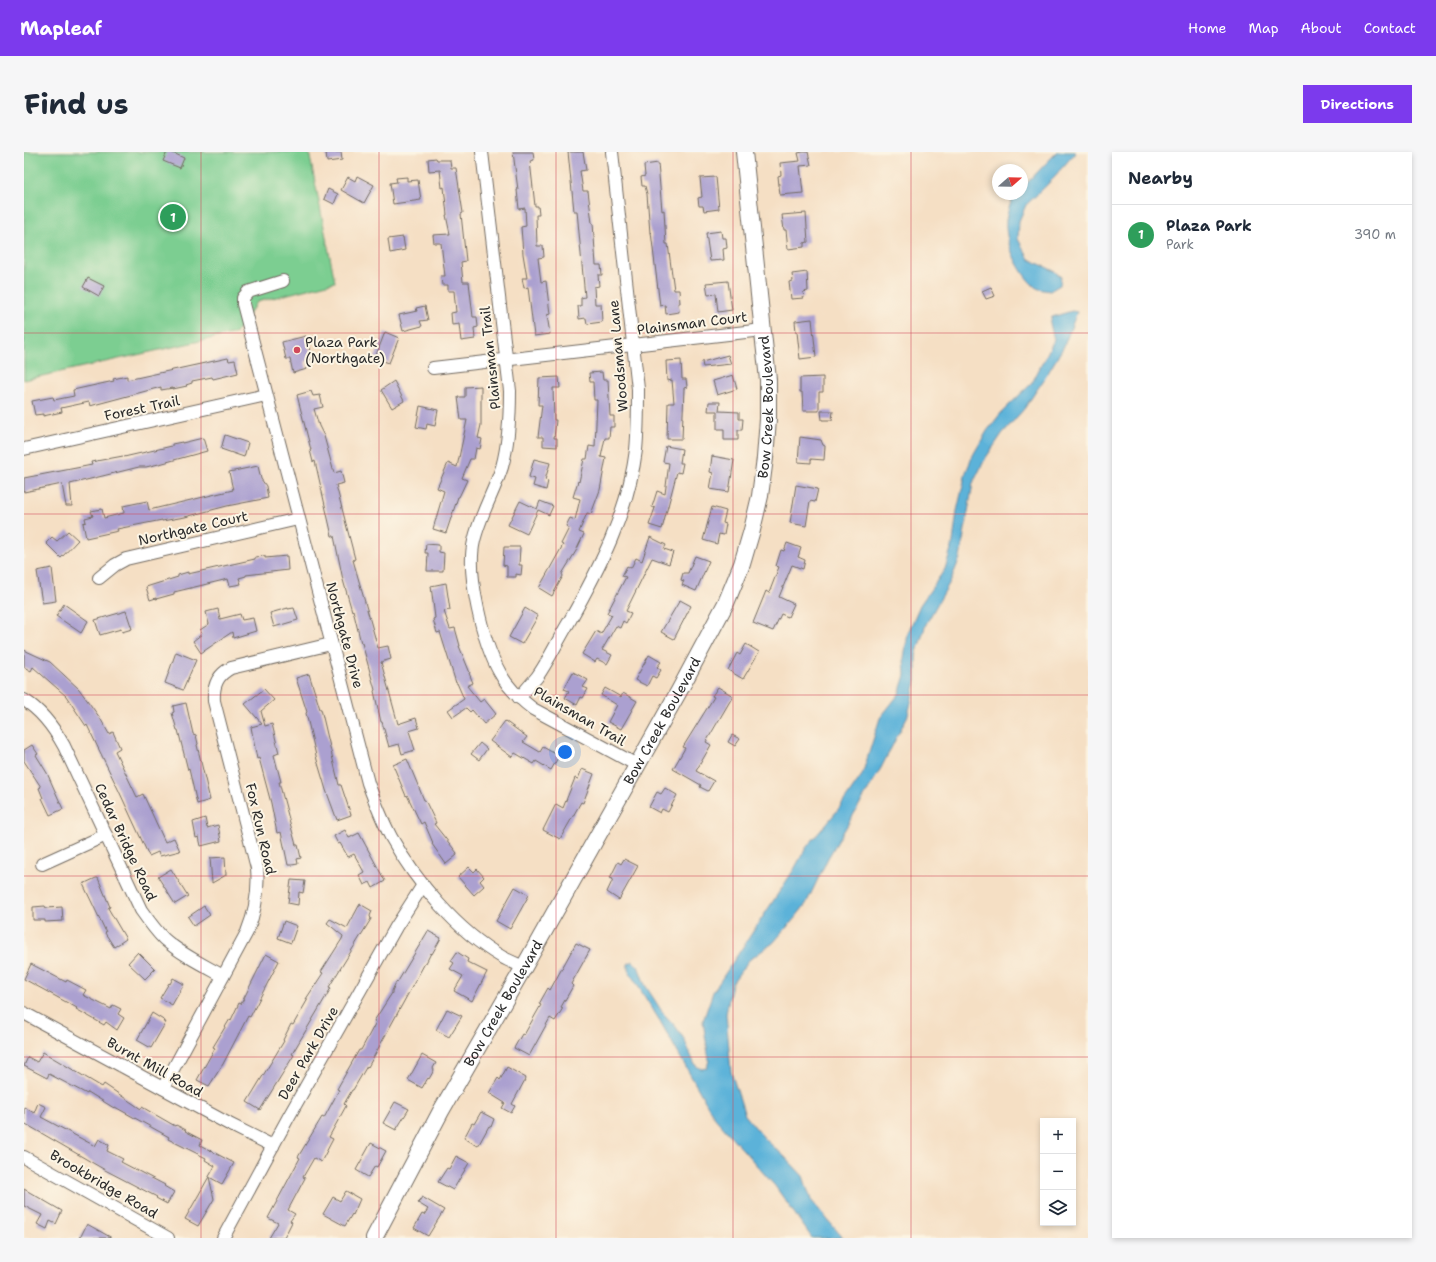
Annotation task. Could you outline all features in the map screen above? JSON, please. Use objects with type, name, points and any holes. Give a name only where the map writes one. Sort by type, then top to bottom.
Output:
[{"type":"street","name":"Plainsman Trail","points":[[482,152],[510,391],[510,414],[508,440],[502,466],[478,525],[474,543],[472,576],[480,616],[492,659],[500,674],[519,698],[533,709],[636,765]]},
{"type":"street","name":"Woodsman Lane","points":[[519,698],[537,677],[594,578],[619,520],[629,486],[636,450],[638,389],[612,152]]},
{"type":"street","name":"Bow Creek Boulevard","points":[[374,1238],[441,1111],[524,967],[636,765],[679,692],[726,602],[742,564],[760,496],[768,419],[768,380],[744,152]]},
{"type":"street","name":"Northgate Drive","points":[[283,281],[248,292],[243,298],[243,304],[368,784],[391,837],[406,862],[442,907],[476,939],[502,957],[524,967]]},
{"type":"street","name":"Plainsman Court","points":[[433,368],[763,330]]},
{"type":"street","name":"Forest Trail","points":[[24,449],[266,395]]},
{"type":"street","name":"Northgate Court","points":[[99,578],[115,565],[126,559],[298,519]]},
{"type":"street","name":"Fox Run Road","points":[[162,1088],[247,932],[257,902],[257,868],[214,701],[213,693],[215,684],[225,671],[231,668],[331,644]]},
{"type":"street","name":"Cedar Bridge Road","points":[[24,700],[44,717],[64,746],[141,910],[151,925],[179,951],[223,976]]},
{"type":"street","points":[[42,864],[106,835]]},
{"type":"street","name":"Deer Park Drive","points":[[223,1238],[396,927],[423,884]]},
{"type":"street","name":"Burnt Mill Road","points":[[24,1013],[273,1146]]},
{"type":"street","name":"Brookbridge Road","points":[[24,1156],[168,1238]]},
{"type":"green space","points":[[24,152],[309,152],[335,282],[257,302],[236,333],[24,380]]},
{"type":"water","points":[[1057,152],[1076,152],[1046,186],[1026,205],[1019,221],[1018,239],[1029,259],[1054,271],[1061,277],[1060,285],[1050,291],[1035,287],[1023,274],[1007,238],[1006,220],[1012,200],[1028,200],[1028,182]]},
{"type":"water","points":[[1072,311],[1077,312],[1064,346],[1024,409],[1002,434],[985,459],[973,483],[960,558],[950,582],[926,624],[916,655],[916,681],[908,715],[881,768],[828,858],[806,904],[773,943],[749,960],[732,983],[726,1014],[731,1072],[745,1115],[765,1139],[803,1176],[811,1200],[843,1238],[812,1238],[775,1186],[714,1117],[660,1021],[628,970],[628,964],[632,961],[638,966],[645,985],[663,1013],[676,1027],[684,1039],[695,1065],[701,1069],[707,1068],[709,1060],[703,1021],[713,992],[793,871],[806,848],[837,811],[862,775],[880,718],[899,694],[905,675],[904,658],[908,633],[920,605],[945,569],[953,542],[957,511],[966,472],[973,455],[987,431],[1001,413],[1032,383],[1054,340],[1050,323],[1052,317]]},
{"type":"building","points":[[167,152],[171,152],[184,158],[180,168],[163,161]]},
{"type":"building","points":[[326,152],[341,152],[342,160],[327,162]]},
{"type":"building","points":[[513,152],[533,152],[534,160],[530,161],[535,206],[538,206],[539,215],[536,215],[537,246],[543,246],[544,257],[538,258],[541,282],[546,281],[550,314],[547,315],[550,334],[534,336],[528,287],[524,288],[522,278],[527,278],[521,227],[526,226],[525,208],[519,209]]},
{"type":"building","points":[[568,152],[583,152],[586,170],[580,171],[583,191],[588,191],[593,223],[596,265],[601,265],[602,275],[598,275],[599,286],[594,287],[595,304],[601,304],[602,322],[587,324],[586,318],[579,319],[578,306],[581,306],[581,298],[585,297],[577,211],[574,211]]},
{"type":"building","points":[[808,152],[811,165],[800,166],[803,193],[780,195],[778,176],[781,175],[780,163],[800,161],[798,153]]},
{"type":"building","points":[[436,158],[437,160],[450,160],[451,168],[456,168],[463,213],[461,214],[466,261],[461,262],[463,282],[469,282],[473,317],[477,317],[478,327],[474,328],[475,339],[461,341],[459,324],[452,325],[451,313],[456,312],[454,291],[448,291],[448,285],[442,285],[441,276],[445,276],[441,243],[434,243],[433,235],[450,234],[446,215],[444,187],[442,188],[440,170],[429,171],[428,159]]},
{"type":"building","points":[[658,163],[662,211],[664,210],[666,244],[668,244],[674,290],[679,290],[680,303],[678,303],[679,312],[666,314],[665,305],[660,306],[651,232],[650,233],[647,194],[645,186],[642,186],[641,177],[645,176],[644,165]]},
{"type":"building","points":[[357,176],[374,185],[364,203],[341,190],[348,177],[355,181]]},
{"type":"building","points":[[407,177],[407,181],[418,180],[421,200],[393,204],[390,183],[397,182],[396,178]]},
{"type":"building","points":[[716,177],[719,209],[704,211],[703,206],[699,206],[698,198],[702,197],[700,178]]},
{"type":"building","points":[[328,189],[338,194],[334,204],[324,199]]},
{"type":"building","points":[[806,213],[808,242],[804,243],[804,247],[788,249],[786,230],[784,230],[782,215]]},
{"type":"building","points":[[721,231],[722,238],[726,238],[727,248],[723,249],[724,260],[710,261],[706,233]]},
{"type":"building","points":[[403,237],[405,250],[390,253],[388,239]]},
{"type":"building","points":[[807,272],[808,291],[803,292],[804,298],[791,299],[789,282],[793,281],[792,274]]},
{"type":"building","points":[[88,278],[104,286],[99,296],[83,287]]},
{"type":"building","points":[[728,281],[732,310],[718,312],[716,294],[708,295],[706,283]]},
{"type":"building","points":[[991,287],[995,296],[986,299],[982,291]]},
{"type":"building","points":[[425,306],[428,320],[420,321],[422,326],[403,331],[399,315],[417,311],[416,308]]},
{"type":"building","points":[[812,319],[816,357],[800,359],[795,321]]},
{"type":"building","points":[[385,332],[399,338],[389,363],[375,358]]},
{"type":"building","name":"Plaza Park (Northgate)","points":[[306,336],[312,359],[305,361],[307,369],[293,373],[290,359],[286,359],[282,342]]},
{"type":"building","points":[[728,355],[731,364],[703,367],[702,362]]},
{"type":"building","points":[[228,358],[229,361],[235,360],[238,373],[213,379],[212,377],[192,381],[192,383],[186,385],[187,386],[173,389],[161,390],[161,387],[90,406],[89,402],[61,408],[62,412],[43,416],[43,414],[35,415],[32,401],[53,397],[54,400],[74,396],[73,390],[114,381],[113,379],[127,376],[127,380]]},
{"type":"building","points":[[681,360],[682,379],[686,379],[687,387],[684,388],[682,439],[667,439],[668,403],[674,403],[672,380],[667,381],[666,361]]},
{"type":"building","points":[[602,372],[603,380],[608,380],[610,416],[614,416],[614,427],[610,427],[609,438],[605,438],[601,457],[606,458],[600,490],[591,514],[587,513],[579,532],[584,534],[562,574],[563,576],[552,596],[539,588],[563,545],[561,544],[569,528],[566,526],[570,518],[575,520],[580,499],[573,497],[578,481],[579,482],[584,459],[587,459],[589,446],[595,447],[597,400],[594,400],[593,382],[590,382],[589,373]]},
{"type":"building","points":[[733,375],[737,389],[717,395],[713,381]]},
{"type":"building","points":[[559,377],[560,388],[553,388],[554,420],[556,420],[554,438],[557,438],[557,447],[543,446],[543,437],[538,437],[542,405],[538,405],[539,378]]},
{"type":"building","points":[[823,377],[823,392],[819,392],[819,411],[803,411],[802,392],[800,392],[800,378]]},
{"type":"building","points":[[394,381],[404,401],[392,408],[381,390]]},
{"type":"building","points":[[481,386],[481,425],[478,438],[482,439],[480,449],[476,448],[474,459],[470,459],[462,478],[467,480],[458,497],[446,533],[433,529],[444,491],[437,488],[448,463],[457,467],[467,420],[461,420],[458,397],[465,397],[465,387]]},
{"type":"building","points":[[311,391],[313,396],[320,395],[323,407],[314,409],[319,426],[324,436],[334,473],[341,471],[344,483],[336,485],[355,559],[353,560],[378,648],[388,646],[391,659],[381,662],[398,724],[416,718],[419,728],[409,731],[415,750],[402,754],[399,744],[389,747],[381,722],[375,690],[353,610],[352,611],[343,580],[334,536],[332,536],[315,461],[313,462],[297,395]]},
{"type":"building","points":[[709,402],[720,402],[719,411],[739,412],[739,419],[743,419],[742,430],[738,430],[738,440],[724,440],[724,429],[717,429],[717,411],[708,411]]},
{"type":"building","points":[[420,406],[438,410],[435,426],[427,424],[426,429],[416,427]]},
{"type":"building","points":[[821,411],[833,411],[832,420],[822,420]]},
{"type":"building","points":[[225,435],[248,443],[244,457],[221,449]]},
{"type":"building","points":[[800,437],[821,440],[825,446],[824,460],[811,459],[811,463],[798,462]]},
{"type":"building","points":[[203,438],[207,451],[163,463],[139,467],[70,484],[72,506],[66,506],[62,484],[24,492],[24,478],[92,465],[91,462],[124,457],[172,446],[172,444]]},
{"type":"building","points":[[666,446],[682,449],[680,463],[683,463],[681,473],[677,472],[662,529],[649,525],[655,508],[652,507],[657,491],[665,494],[669,463],[663,462]]},
{"type":"building","points":[[712,456],[734,460],[729,492],[710,489],[713,473],[710,472]]},
{"type":"building","points":[[534,459],[550,463],[545,480],[548,481],[546,490],[533,486],[535,479],[529,477]]},
{"type":"building","points":[[258,466],[261,479],[266,486],[268,498],[227,506],[185,517],[117,529],[118,531],[86,538],[83,523],[86,522],[85,518],[93,516],[91,511],[102,509],[104,518],[124,513],[123,506],[147,501],[149,510],[233,490],[229,472]]},
{"type":"building","points":[[796,485],[818,489],[815,502],[810,501],[806,526],[790,523]]},
{"type":"building","points":[[520,501],[537,509],[540,501],[553,506],[549,515],[538,510],[527,534],[508,525]]},
{"type":"building","points":[[712,507],[726,511],[723,523],[726,524],[724,535],[719,534],[717,544],[703,540]]},
{"type":"building","points":[[68,531],[78,540],[61,558],[46,543],[52,537],[57,541]]},
{"type":"building","points":[[650,537],[666,545],[664,549],[673,552],[669,564],[652,558],[626,611],[631,613],[626,623],[623,621],[620,628],[616,626],[602,650],[612,655],[607,664],[597,659],[595,662],[582,654],[596,631],[601,634],[612,615],[607,613],[626,577],[622,576],[627,566],[631,568],[636,558],[642,561]]},
{"type":"building","points":[[787,543],[801,548],[798,557],[805,560],[803,569],[792,565],[779,597],[794,604],[788,617],[781,614],[773,631],[753,623],[766,591],[769,593],[779,567],[776,566],[781,550],[784,551]]},
{"type":"building","points":[[426,544],[439,545],[439,552],[444,553],[443,571],[427,571],[428,553],[425,553]]},
{"type":"building","points":[[504,547],[520,547],[519,565],[522,565],[521,575],[516,574],[516,577],[507,577],[507,566],[503,565]]},
{"type":"building","points":[[265,556],[265,558],[287,556],[288,570],[246,575],[239,578],[241,584],[230,586],[228,579],[174,592],[174,594],[150,600],[146,587],[178,577],[178,575],[188,572],[188,574],[255,559],[255,557]]},
{"type":"building","points":[[695,556],[709,561],[696,591],[682,585],[684,581],[681,580],[683,573],[688,573]]},
{"type":"building","points":[[52,568],[56,601],[42,603],[37,571]]},
{"type":"building","points":[[446,583],[450,610],[444,611],[450,629],[455,628],[459,646],[470,673],[473,683],[467,686],[480,702],[484,699],[496,714],[484,724],[472,710],[470,712],[466,708],[453,717],[448,710],[464,699],[456,683],[440,632],[437,633],[433,619],[435,618],[431,586]]},
{"type":"building","points":[[680,600],[691,606],[674,639],[661,632]]},
{"type":"building","points":[[64,604],[88,621],[81,633],[56,616]]},
{"type":"building","points":[[288,608],[294,608],[298,620],[274,627],[270,613]]},
{"type":"building","points":[[525,608],[538,616],[522,644],[509,637]]},
{"type":"building","points":[[218,609],[220,619],[240,614],[242,620],[253,618],[256,631],[233,638],[232,632],[201,653],[193,641],[202,634],[200,630],[209,624],[206,612]]},
{"type":"building","points":[[126,611],[132,629],[122,632],[121,629],[100,635],[95,620]]},
{"type":"building","points":[[746,644],[759,652],[743,679],[728,670],[737,653],[740,655]]},
{"type":"building","points":[[24,650],[50,662],[79,689],[100,718],[109,734],[113,732],[120,748],[115,751],[137,797],[143,794],[165,842],[174,838],[180,851],[160,856],[158,852],[149,856],[87,725],[86,726],[66,696],[33,667],[31,671],[24,667]]},
{"type":"building","points":[[176,652],[196,660],[183,690],[165,683]]},
{"type":"building","points":[[649,655],[661,662],[657,667],[661,670],[656,678],[652,676],[647,686],[635,680]]},
{"type":"building","points":[[573,672],[588,680],[583,687],[588,689],[583,698],[581,697],[577,705],[565,698],[569,691],[564,689]]},
{"type":"building","points":[[309,674],[321,709],[339,785],[341,785],[351,815],[337,820],[317,760],[307,712],[296,678]]},
{"type":"building","points":[[718,687],[733,696],[706,742],[711,745],[696,771],[714,781],[708,791],[700,787],[701,785],[673,769],[685,748],[683,747],[714,697],[712,696]]},
{"type":"building","points":[[605,688],[621,697],[623,693],[637,701],[621,729],[608,722],[617,705],[601,695]]},
{"type":"building","points":[[264,689],[274,700],[261,711],[265,726],[272,724],[279,753],[274,755],[281,782],[279,782],[301,858],[297,859],[298,864],[288,865],[281,832],[277,833],[259,758],[257,759],[251,727],[262,724],[245,704]]},
{"type":"building","points":[[186,703],[193,734],[196,735],[210,800],[197,804],[189,769],[188,770],[172,713],[174,712],[173,706]]},
{"type":"building","points":[[505,721],[527,737],[523,742],[540,752],[543,747],[559,756],[551,770],[536,761],[534,764],[515,753],[512,757],[490,741]]},
{"type":"building","points":[[732,735],[740,739],[735,746],[728,742]]},
{"type":"building","points":[[480,743],[487,749],[479,760],[471,754]]},
{"type":"building","points":[[32,745],[38,754],[36,755],[47,773],[63,809],[50,815],[42,798],[39,788],[41,787],[24,761],[24,750]]},
{"type":"building","points":[[407,759],[424,800],[436,823],[434,824],[457,853],[457,855],[446,864],[432,844],[433,843],[424,822],[421,824],[407,795],[406,796],[393,765]]},
{"type":"building","points":[[582,769],[594,774],[583,803],[581,802],[560,839],[543,830],[556,804],[563,808],[575,778],[578,779]]},
{"type":"building","points":[[665,788],[677,795],[668,812],[662,809],[660,813],[649,807],[657,792],[661,794]]},
{"type":"building","points":[[205,818],[207,828],[218,825],[221,841],[201,846],[199,837],[196,838],[193,822]]},
{"type":"building","points":[[345,830],[349,838],[359,833],[385,881],[373,888],[370,882],[364,885],[359,875],[364,872],[354,854],[348,857],[334,836]]},
{"type":"building","points":[[225,857],[226,875],[212,883],[210,858]]},
{"type":"building","points":[[624,859],[638,866],[619,900],[607,892],[613,879],[610,878],[618,862],[621,864]]},
{"type":"building","points":[[469,867],[474,872],[477,869],[484,877],[480,881],[484,886],[474,895],[458,877]]},
{"type":"building","points":[[171,869],[188,896],[175,904],[158,877]]},
{"type":"building","points":[[98,878],[110,907],[108,908],[126,939],[114,947],[105,933],[106,932],[83,884]]},
{"type":"building","points":[[291,880],[305,881],[303,893],[299,892],[298,905],[288,903]]},
{"type":"building","points":[[515,887],[529,895],[510,929],[496,921]]},
{"type":"building","points":[[360,904],[372,911],[370,916],[371,919],[329,987],[331,988],[292,1054],[294,1055],[260,1110],[247,1102],[284,1041],[283,1040],[291,1024],[293,1025],[308,999],[306,999],[323,973],[321,972],[342,939],[343,936],[327,923],[330,919],[347,928]]},
{"type":"building","points":[[45,906],[46,908],[62,907],[63,921],[45,922],[45,920],[33,920],[33,907]]},
{"type":"building","points":[[204,906],[210,915],[194,926],[188,917]]},
{"type":"building","points":[[284,921],[297,926],[291,943],[278,938]]},
{"type":"building","points":[[428,931],[441,938],[425,963],[368,1067],[367,1066],[344,1104],[346,1106],[329,1137],[333,1139],[321,1162],[314,1158],[303,1177],[305,1178],[288,1210],[295,1214],[290,1221],[292,1222],[284,1238],[269,1238],[278,1223],[268,1218],[300,1158],[298,1157],[322,1117],[324,1118],[339,1090],[337,1089],[376,1022],[374,1021],[392,993],[396,982],[397,983]]},
{"type":"building","points":[[576,943],[590,950],[571,984],[573,986],[561,1007],[563,1008],[555,1021],[550,1018],[529,1056],[514,1048],[522,1034],[524,1035],[541,1005],[539,1004],[548,988],[550,990]]},
{"type":"building","points":[[138,952],[155,969],[145,979],[128,963]]},
{"type":"building","points":[[457,952],[468,959],[467,962],[487,972],[472,1001],[454,991],[463,976],[450,969],[454,963],[451,961]]},
{"type":"building","points":[[266,954],[279,961],[250,1017],[248,1016],[223,1064],[209,1086],[197,1080],[215,1048],[213,1047],[230,1019],[231,1020],[239,1003],[241,1004]]},
{"type":"building","points":[[31,964],[66,982],[67,980],[86,990],[83,995],[111,1009],[113,1005],[121,1009],[118,1014],[124,1018],[117,1030],[106,1022],[104,1025],[76,1009],[77,1008],[24,979]]},
{"type":"building","points":[[173,978],[184,984],[172,1005],[160,998]]},
{"type":"building","points":[[447,1009],[462,1016],[449,1037],[436,1030]]},
{"type":"building","points":[[152,1013],[166,1022],[151,1048],[137,1040]]},
{"type":"building","points":[[43,1052],[102,1087],[104,1084],[141,1109],[142,1107],[175,1126],[176,1125],[186,1130],[185,1131],[202,1140],[200,1145],[234,1163],[222,1184],[209,1177],[214,1199],[198,1226],[185,1219],[215,1166],[205,1160],[206,1158],[168,1139],[169,1137],[115,1107],[114,1108],[88,1092],[87,1094],[49,1074],[47,1078],[24,1066],[28,1057],[37,1062]]},
{"type":"building","points":[[422,1055],[436,1063],[429,1079],[428,1078],[422,1088],[408,1080]]},
{"type":"building","points":[[507,1067],[526,1078],[512,1104],[515,1106],[511,1113],[502,1108],[505,1103],[489,1093],[498,1078],[500,1080]]},
{"type":"building","points":[[395,1102],[409,1109],[396,1130],[383,1123]]},
{"type":"building","points":[[38,1103],[46,1107],[41,1117],[95,1146],[99,1139],[109,1145],[107,1151],[123,1159],[121,1162],[165,1185],[164,1186],[174,1192],[167,1204],[24,1123],[24,1107],[34,1113]]},
{"type":"building","points":[[481,1112],[494,1119],[491,1127],[489,1126],[478,1146],[464,1138],[472,1123],[474,1124]]},
{"type":"building","points":[[371,1143],[386,1151],[377,1167],[375,1166],[368,1177],[356,1170]]},
{"type":"building","points":[[456,1156],[469,1163],[453,1190],[438,1182],[447,1168],[449,1169]]},
{"type":"building","points":[[24,1189],[62,1211],[56,1224],[50,1221],[47,1229],[37,1224],[42,1215],[24,1206]]},
{"type":"building","points":[[346,1191],[360,1199],[353,1215],[352,1214],[345,1226],[323,1214],[333,1197],[340,1201]]},
{"type":"building","points":[[422,1197],[444,1210],[428,1236],[414,1228],[422,1214],[424,1215],[428,1209],[418,1203]]},
{"type":"building","points":[[87,1224],[112,1238],[80,1238]]},
{"type":"place","name":"Plaza Park","points":[[173,217]]},
{"type":"place","name":"Plaza Park (Northgate)","points":[[297,350]]}]
